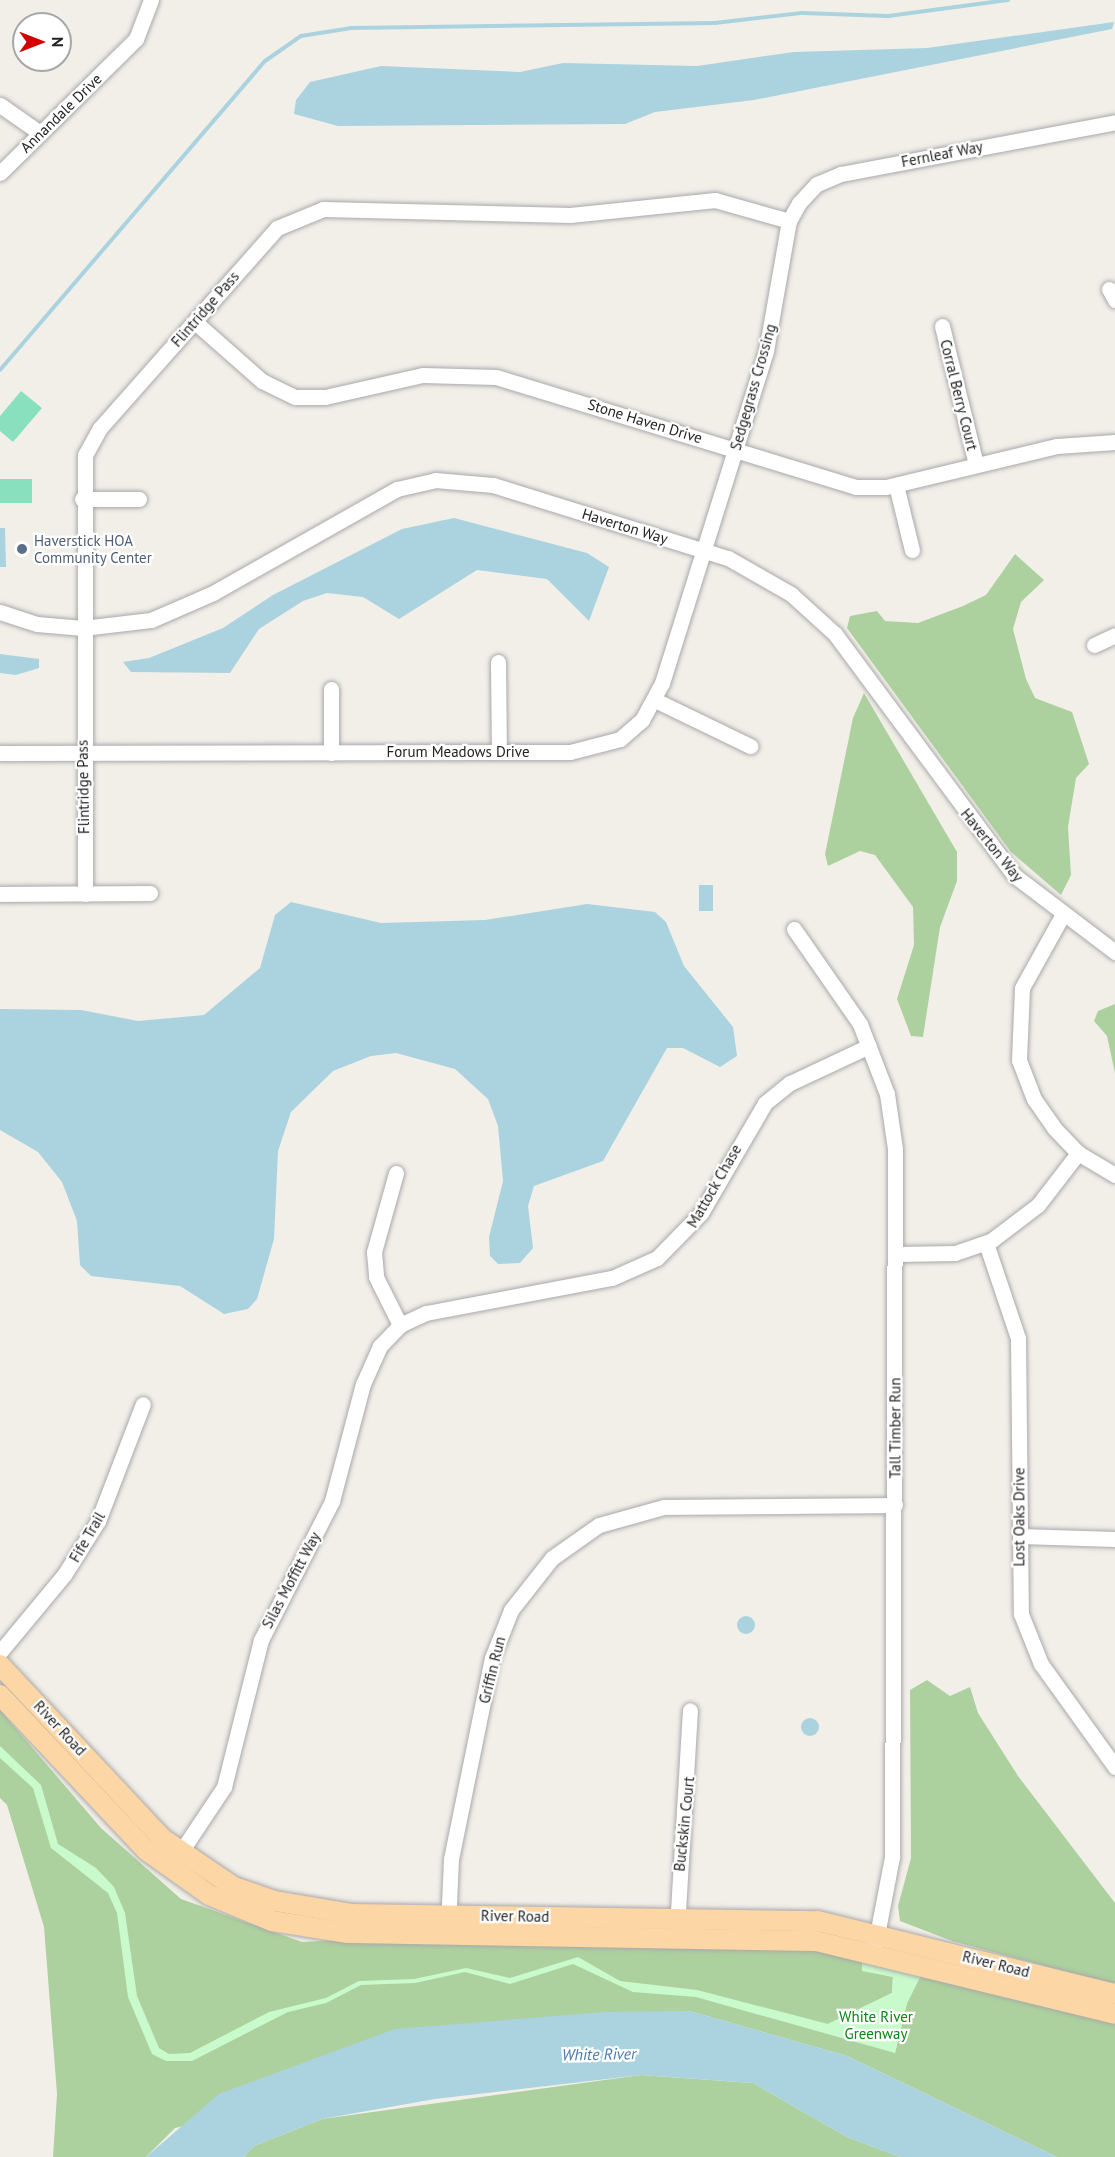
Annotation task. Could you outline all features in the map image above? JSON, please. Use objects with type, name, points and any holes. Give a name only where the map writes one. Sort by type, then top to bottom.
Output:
[{"type":"main road","name":"River Road","points":[[0,1665],[143,1819],[181,1852],[234,1887],[290,1905],[351,1914],[795,1919],[1115,2014]]},
{"type":"main road","name":"River Road","points":[[0,1695],[124,1831],[169,1868],[209,1895],[293,1926],[348,1934],[876,1942],[1115,1994]]},
{"type":"street","name":"Annandale Drive","points":[[0,173],[122,54],[144,27],[151,0]]},
{"type":"street","points":[[0,105],[40,133]]},
{"type":"street","name":"Fernleaf Way","points":[[789,220],[812,189],[841,174],[1115,122]]},
{"type":"street","name":"Flintridge Pass","points":[[84,894],[83,463],[91,440],[277,228],[316,210],[608,214],[715,200],[789,220]]},
{"type":"street","name":"Sedgegrass Crossing","points":[[704,550],[770,334],[789,220]]},
{"type":"street","name":"Stone Haven Drive","points":[[195,322],[261,381],[295,397],[325,397],[423,375],[486,375],[856,487],[896,485],[1056,446],[1115,442]]},
{"type":"street","name":"Corral Berry Court","points":[[942,327],[976,464]]},
{"type":"street","name":"Haverton Way","points":[[0,612],[37,624],[83,628],[170,614],[370,502],[435,480],[493,485],[704,550],[757,570],[824,622],[1003,862],[1062,916],[1115,952]]},
{"type":"street","points":[[896,485],[912,550]]},
{"type":"street","points":[[82,499],[139,499]]},
{"type":"street","name":"Forum Meadows Drive","points":[[0,753],[499,752],[606,746],[632,730],[655,700],[704,550]]},
{"type":"street","points":[[1094,645],[1115,635]]},
{"type":"street","points":[[498,662],[499,752]]},
{"type":"street","points":[[331,689],[331,753]]},
{"type":"street","points":[[655,700],[750,746]]},
{"type":"street","points":[[0,894],[150,893]]},
{"type":"street","points":[[1062,916],[1029,968],[1017,1033],[1019,1060],[1034,1099],[1078,1153],[1115,1175]]},
{"type":"street","name":"Tall Timber Run","points":[[794,929],[851,1008],[869,1046],[892,1124],[896,1254],[892,1857],[876,1942]]},
{"type":"street","name":"Mattock Chase","points":[[400,1325],[444,1307],[612,1278],[657,1258],[701,1213],[765,1103],[790,1083],[869,1046]]},
{"type":"street","points":[[896,1254],[955,1253],[986,1243],[1038,1204],[1078,1153]]},
{"type":"street","points":[[396,1173],[374,1252],[376,1276],[400,1325]]},
{"type":"street","name":"Lost Oaks Drive","points":[[986,1243],[1018,1338],[1021,1614],[1031,1644],[1115,1767]]},
{"type":"street","name":"Silas Moffitt Way","points":[[169,1868],[224,1787],[261,1640],[339,1486],[369,1369],[400,1325]]},
{"type":"street","name":"Fife Trail","points":[[0,1652],[64,1575],[98,1521],[143,1404]]},
{"type":"street","name":"Griffin Run","points":[[448,1935],[451,1859],[492,1658],[511,1610],[552,1558],[599,1525],[664,1507],[895,1505]]},
{"type":"street","points":[[1020,1536],[1115,1539]]},
{"type":"street","name":"Buckskin Court","points":[[677,1938],[690,1710]]},
{"type":"green space","points":[[21,391],[42,408],[13,442],[0,431],[0,416]]},
{"type":"green space","points":[[0,479],[32,479],[32,503],[0,503]]},
{"type":"green space","points":[[1015,554],[1044,580],[1021,602],[1013,629],[1026,679],[1035,698],[1072,712],[1089,764],[1076,778],[1068,827],[1071,875],[1061,895],[1011,852],[847,628],[850,616],[877,611],[885,621],[918,623],[963,606],[986,595]]},
{"type":"green space","points":[[864,693],[957,852],[957,881],[940,927],[923,1037],[911,1036],[897,999],[914,945],[913,907],[875,855],[860,851],[828,866],[825,854],[853,718]]},
{"type":"green space","points":[[1115,1004],[1115,1073],[1107,1036],[1094,1021],[1098,1011]]},
{"type":"green space","points":[[927,1680],[950,1696],[970,1687],[978,1713],[1018,1776],[1115,1903],[1115,1985],[952,1941],[900,1921],[898,1906],[911,1858],[910,1690]]},
{"type":"green space","points":[[0,1710],[101,1828],[181,1899],[302,1942],[448,1935],[752,1939],[864,1958],[872,1972],[893,1977],[892,1993],[828,2024],[895,2053],[907,2003],[922,1973],[1115,2014],[1115,2157],[1057,2157],[847,2056],[689,2011],[175,2128],[146,2157],[53,2157],[57,2094],[44,1927],[7,1805],[0,1798]]},
{"type":"green space","name":"White River Greenway","points":[[0,1746],[41,1785],[58,1844],[96,1868],[114,1887],[125,1913],[137,1996],[159,2048],[169,2054],[190,2053],[269,2012],[326,1998],[359,1981],[414,1979],[466,1968],[510,1978],[578,1957],[620,1981],[697,1990],[828,2024],[892,1993],[893,1977],[862,1971],[862,1962],[922,1973],[907,2003],[895,2053],[696,1997],[633,1992],[573,1964],[510,1984],[465,1972],[415,1983],[361,1985],[326,2003],[288,2012],[192,2061],[166,2061],[152,2054],[128,1997],[117,1913],[108,1893],[51,1848],[33,1788],[0,1758]]},
{"type":"green space","points":[[641,2075],[753,2083],[847,2137],[900,2157],[244,2157],[254,2146],[322,2119]]},
{"type":"water","points":[[1114,22],[1112,29],[754,100],[655,112],[625,124],[338,126],[294,114],[296,100],[310,82],[381,66],[520,72],[563,63],[697,66],[794,52],[927,48]]},
{"type":"water","points":[[454,518],[587,553],[609,567],[589,621],[547,579],[477,570],[399,619],[363,597],[327,593],[303,601],[259,629],[230,673],[131,672],[123,662],[149,658],[223,628],[273,595],[402,529]]},
{"type":"water","points":[[0,528],[5,528],[6,567],[0,567]]},
{"type":"water","points":[[0,654],[39,659],[39,668],[16,675],[0,673]]},
{"type":"water","points":[[699,885],[713,885],[713,911],[699,911]]},
{"type":"water","points":[[291,902],[381,923],[485,920],[587,904],[655,912],[666,922],[684,966],[733,1027],[737,1056],[720,1067],[683,1048],[667,1048],[603,1161],[534,1186],[528,1206],[533,1248],[520,1263],[498,1264],[490,1256],[489,1237],[503,1181],[498,1126],[488,1099],[455,1069],[396,1053],[371,1056],[333,1071],[291,1112],[278,1151],[274,1239],[257,1299],[248,1309],[224,1314],[180,1286],[91,1276],[80,1265],[77,1221],[62,1182],[38,1152],[0,1130],[0,1009],[81,1010],[138,1021],[204,1015],[260,968],[275,915]]},
{"type":"water","points":[[746,1616],[752,1619],[755,1625],[752,1631],[746,1634],[740,1631],[737,1625],[740,1619]]},
{"type":"water","points":[[810,1718],[816,1721],[819,1727],[816,1733],[810,1736],[804,1733],[801,1727],[804,1721]]},
{"type":"water","name":"White River","points":[[689,2011],[847,2056],[1057,2157],[900,2157],[847,2137],[753,2083],[641,2075],[435,2099],[322,2119],[254,2146],[244,2157],[146,2157],[219,2094],[395,2029],[605,2012]]},
{"type":"waterway","points":[[0,370],[265,61],[301,36],[351,28],[715,23],[802,13],[888,16],[1008,0]]},
{"type":"place","name":"Haverstick HOA Community Center","points":[[22,549]]}]
